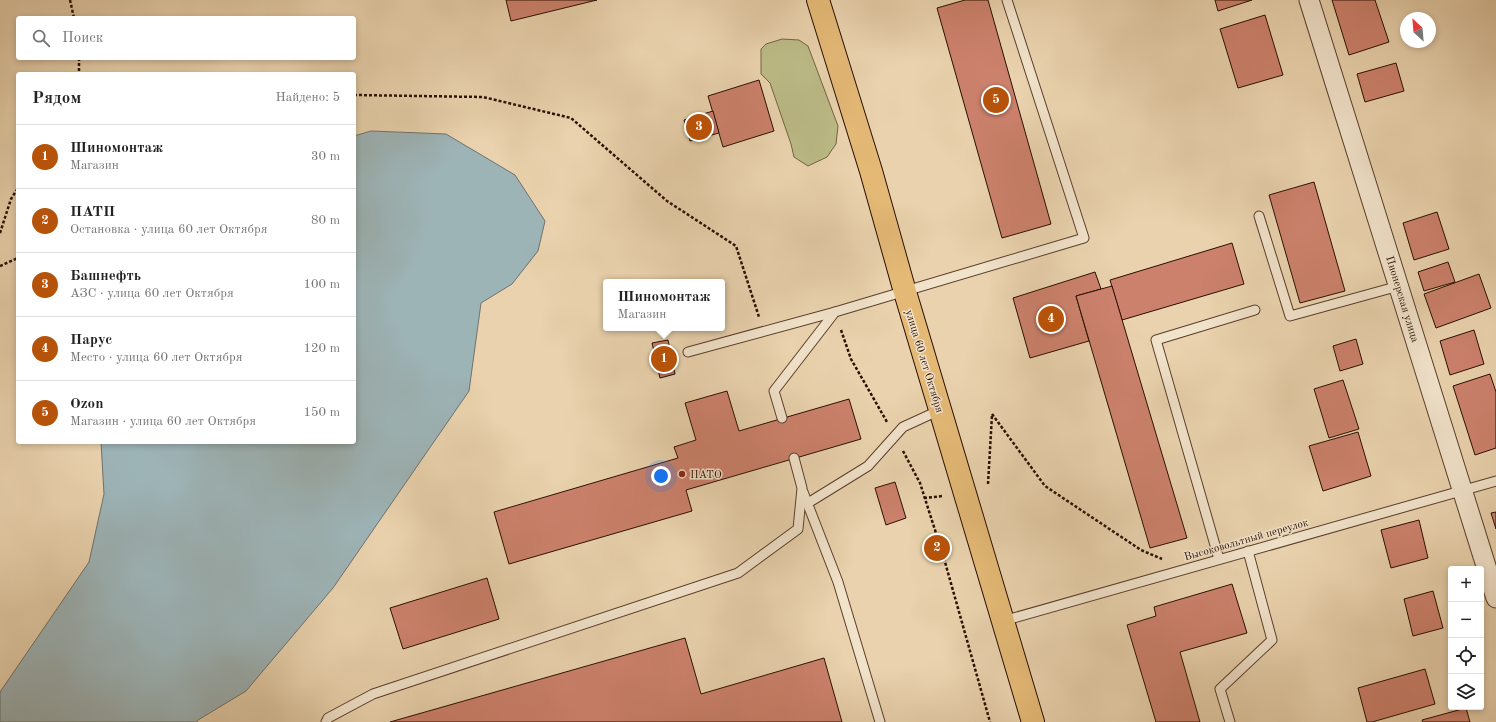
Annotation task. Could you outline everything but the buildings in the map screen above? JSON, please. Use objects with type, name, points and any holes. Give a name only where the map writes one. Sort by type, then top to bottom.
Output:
[{"type":"main road","name":"улица 60 лет Октября","points":[[818,0],[871,171],[905,292],[1033,722]]},
{"type":"street","name":"Пионерская улица","points":[[1309,0],[1496,598]]},
{"type":"lane","points":[[688,352],[905,292],[1084,238],[1007,0]]},
{"type":"lane","points":[[1259,216],[1290,316],[1399,286]]},
{"type":"lane","points":[[1219,559],[1156,340],[1255,310]]},
{"type":"lane","points":[[782,418],[774,391],[835,312]]},
{"type":"lane","points":[[808,503],[868,466],[904,427],[940,410]]},
{"type":"lane","points":[[794,458],[802,488],[838,582],[880,722]]},
{"type":"lane","name":"Высоковольтный переулок","points":[[1003,621],[1463,489],[1496,481]]},
{"type":"lane","points":[[326,722],[328,718],[373,694],[738,573],[798,529],[802,488]]},
{"type":"lane","points":[[1230,722],[1220,688],[1272,640],[1248,551]]},
{"type":"path","points":[[70,0],[74,16]]},
{"type":"path","points":[[79,60],[79,72]]},
{"type":"path","points":[[356,95],[483,97],[571,118],[667,201],[736,246],[764,331]]},
{"type":"path","points":[[0,233],[11,199],[16,191]]},
{"type":"path","points":[[0,266],[16,259]]},
{"type":"path","points":[[835,312],[851,359],[920,482],[943,555],[990,722]]},
{"type":"path","points":[[988,484],[992,414],[1045,486],[1141,550],[1185,569]]},
{"type":"path","points":[[924,498],[947,496]]},
{"type":"shaded area","points":[[782,39],[799,40],[808,46],[838,126],[836,144],[827,157],[808,166],[794,157],[770,83],[761,74],[761,49],[766,44]]},
{"type":"water","points":[[371,131],[446,134],[515,175],[545,221],[538,251],[512,284],[481,303],[469,391],[333,588],[246,691],[197,722],[0,722],[0,692],[89,562],[104,494],[101,444],[356,444],[356,135]]},
{"type":"place","name":"Ozon","points":[[996,100]]},
{"type":"place","name":"Башнефть","points":[[699,127]]},
{"type":"place","name":"Парус","points":[[1051,319]]},
{"type":"place","name":"Шиномонтаж","points":[[664,359]]},
{"type":"place","name":"ПАТО","points":[[682,474]]},
{"type":"place","name":"ПАТП","points":[[937,548]]}]
